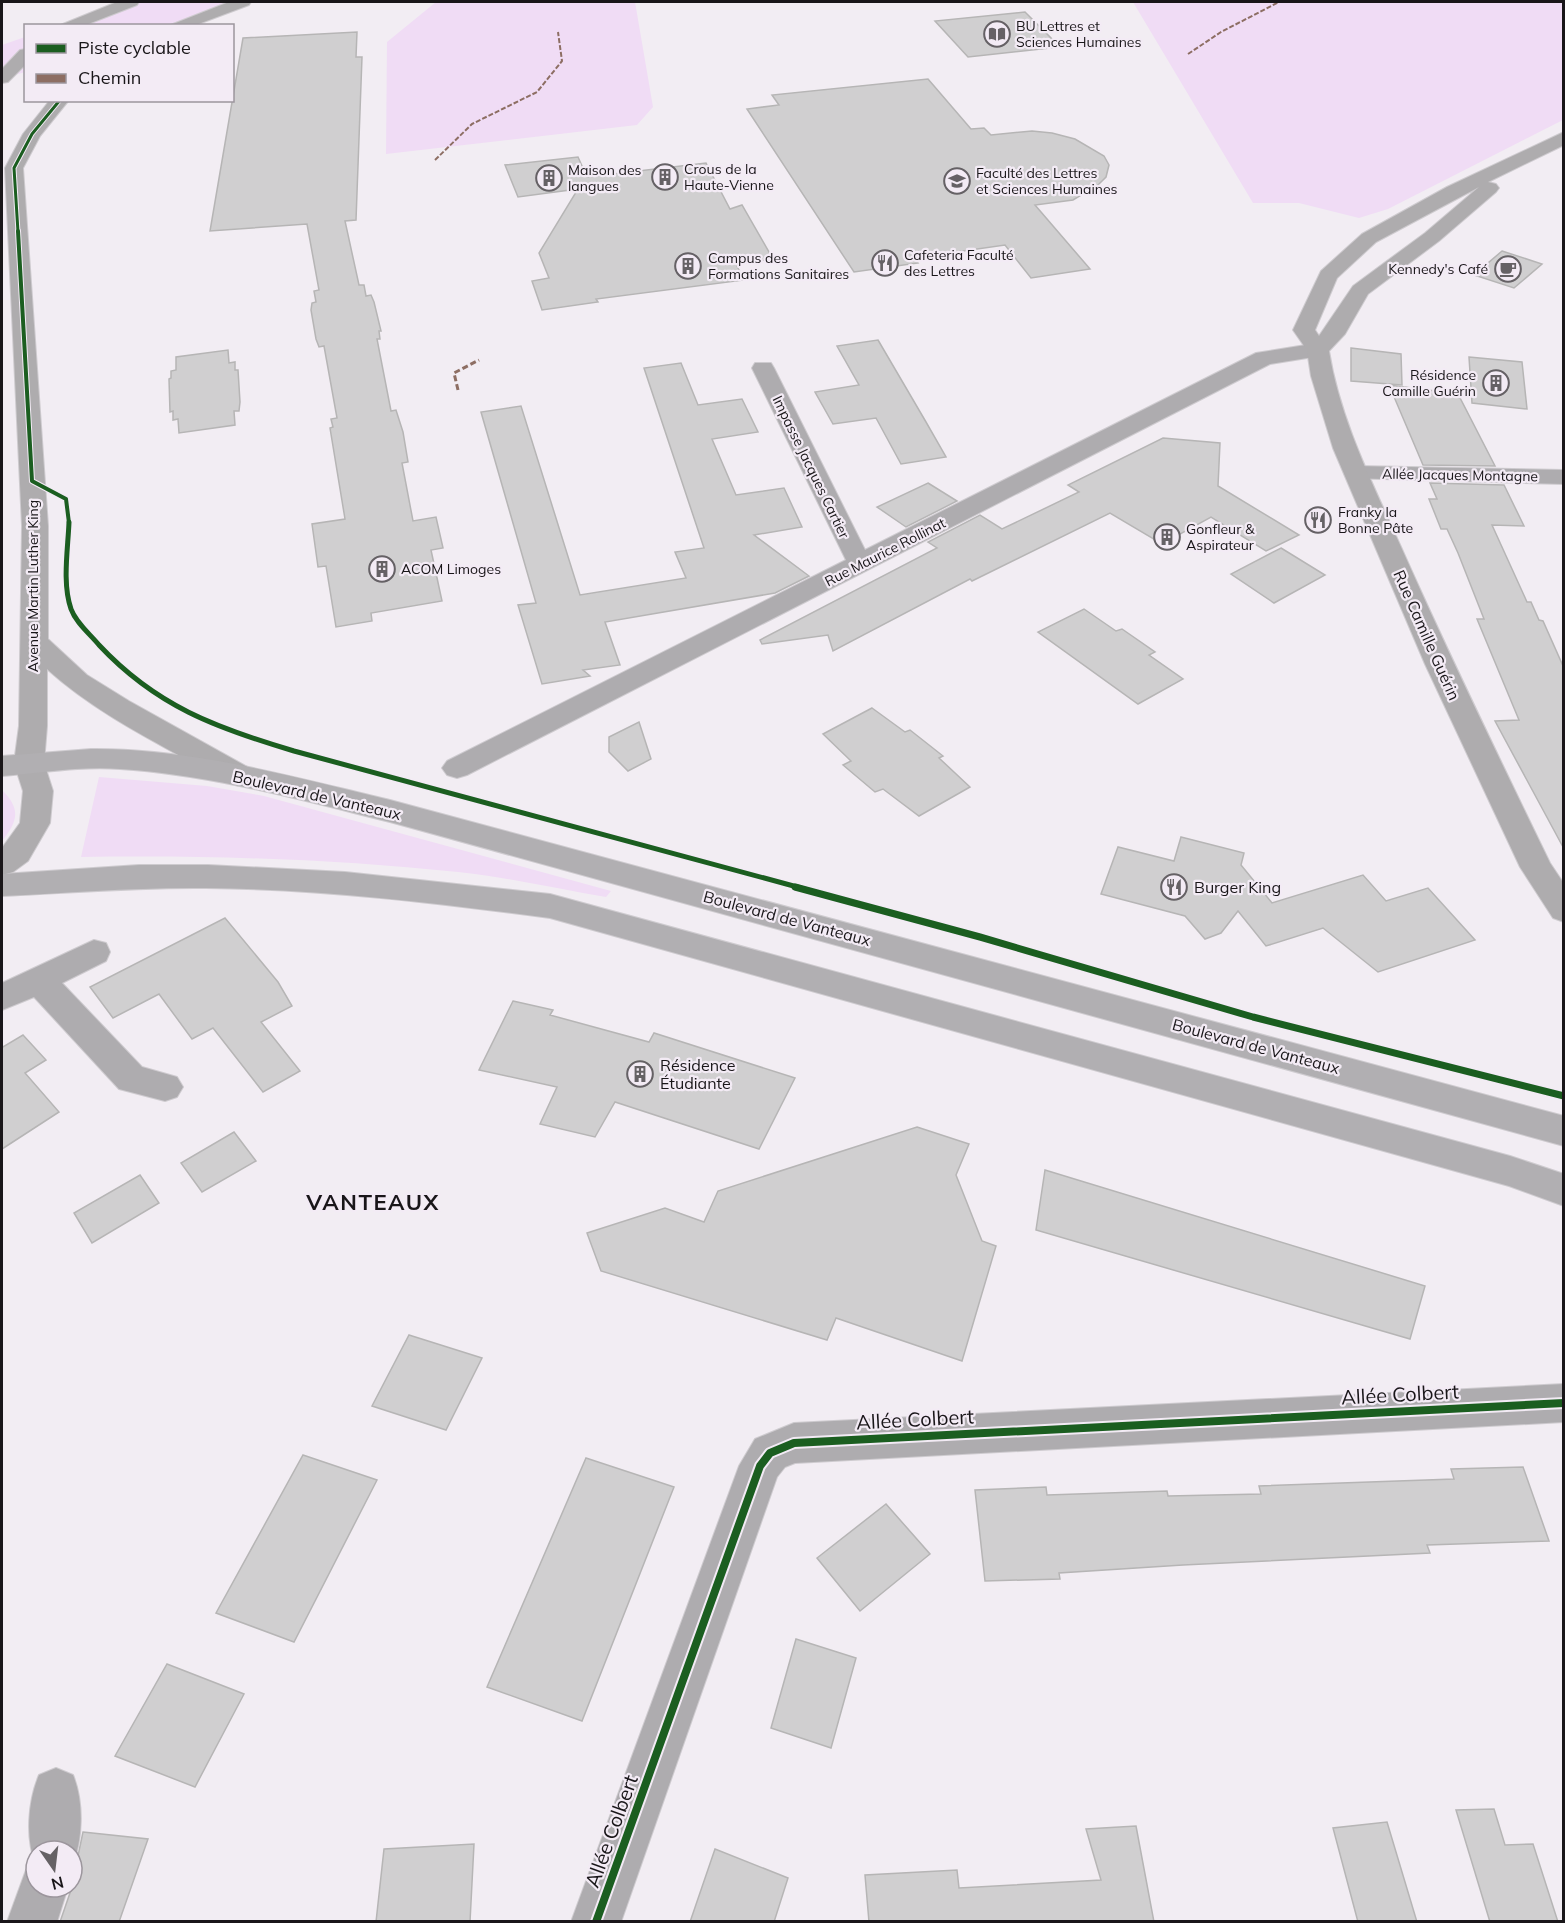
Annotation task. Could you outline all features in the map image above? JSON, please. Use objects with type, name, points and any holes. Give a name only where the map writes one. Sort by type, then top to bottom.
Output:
[{"type":"main road","points":[[73,24],[131,2]]},
{"type":"main road","points":[[183,24],[243,2]]},
{"type":"main road","name":"Avenue Martin Luther King","points":[[15,764],[33,726],[32,640],[35,526],[14,168],[32,134],[58,102]]},
{"type":"main road","name":"Rue Camille Guérin","points":[[1563,137],[1528,157],[1454,191],[1385,227],[1328,275],[1304,330],[1318,350],[1322,376],[1356,473],[1439,664],[1536,867],[1563,910]]},
{"type":"main road","name":"Rue Camille Guérin","points":[[1318,350],[1334,334],[1365,286],[1432,237],[1528,157]]},
{"type":"main road","points":[[1365,286],[1363,277],[1387,257],[1393,242],[1385,227]]},
{"type":"main road","points":[[32,640],[77,681],[119,708],[240,776]]},
{"type":"main road","name":"Boulevard de Vanteaux","points":[[15,764],[121,759],[240,776],[491,836],[1563,1131]]},
{"type":"main road","points":[[2,864],[17,853],[35,823],[38,791],[15,764]]},
{"type":"main road","points":[[2,885],[57,879],[209,875],[395,886],[550,906],[1498,1168],[1563,1190]]},
{"type":"street","name":"Rue Maurice Rollinat","points":[[457,768],[1263,358],[1318,350]]},
{"type":"street","name":"Impasse Jacques Cartier","points":[[763,368],[855,555],[865,562]]},
{"type":"street","name":"Allée Jacques Montagne","points":[[1356,473],[1563,477]]},
{"type":"street","points":[[2,997],[94,952]]},
{"type":"street","points":[[39,980],[131,1079],[165,1087]]},
{"type":"street","name":"Allée Colbert","points":[[596,1922],[760,1466],[770,1453],[794,1443],[829,1440],[1563,1403]]},
{"type":"street","points":[[54,1839],[56,1792]]},
{"type":"street","points":[[32,1922],[39,1899]]},
{"type":"shaded area","points":[[131,2],[243,2],[179,24],[71,24]]},
{"type":"shaded area","points":[[436,2],[635,2],[653,107],[637,125],[386,154],[387,42]]},
{"type":"shaded area","points":[[1133,2],[1563,2],[1563,120],[1388,209],[1359,218],[1299,203],[1253,203]]},
{"type":"shaded area","points":[[24,37],[24,72],[2,79],[2,45]]},
{"type":"shaded area","points":[[99,777],[207,786],[264,796],[611,891],[606,897],[476,874],[364,864],[223,857],[81,857]]},
{"type":"shaded area","points":[[2,790],[12,803],[15,815],[2,841]]},
{"type":"building","name":"BU Lettres et Sciences Humaines","points":[[1025,12],[1060,47],[968,57],[935,21]]},
{"type":"building","points":[[357,32],[356,57],[362,57],[356,220],[345,221],[359,285],[364,285],[366,296],[371,295],[381,331],[379,331],[380,339],[377,339],[391,411],[396,410],[403,432],[408,462],[402,463],[413,521],[436,517],[443,548],[431,550],[442,601],[371,613],[372,621],[336,627],[326,566],[318,567],[312,524],[345,519],[330,428],[333,427],[331,419],[337,418],[324,346],[319,347],[316,339],[311,310],[312,303],[316,302],[314,291],[319,290],[307,224],[210,231],[232,102],[234,102],[243,38]]},
{"type":"building","name":"Faculté des Lettres et Sciences Humaines","points":[[928,79],[971,129],[984,128],[991,135],[1032,131],[1052,133],[1075,139],[1104,156],[1109,165],[1106,177],[1098,185],[1073,200],[1035,205],[1090,269],[1031,278],[1005,245],[914,258],[918,263],[854,272],[747,109],[779,105],[772,95]]},
{"type":"building","points":[[578,157],[587,177],[706,163],[730,209],[742,205],[773,259],[736,264],[744,280],[596,299],[598,302],[542,310],[532,281],[549,278],[539,253],[578,189],[518,197],[505,165]]},
{"type":"building","name":"Kennedy's Café","points":[[1502,251],[1542,264],[1514,288],[1474,275]]},
{"type":"building","points":[[878,340],[946,457],[901,464],[876,418],[833,424],[815,392],[859,385],[837,346]]},
{"type":"building","points":[[1351,348],[1401,354],[1402,385],[1351,381]]},
{"type":"building","points":[[228,350],[229,363],[235,362],[235,370],[238,370],[240,402],[239,411],[234,411],[235,425],[179,433],[178,419],[173,420],[173,411],[170,412],[169,379],[171,371],[176,370],[176,357]]},
{"type":"building","name":"Résidence Camille Guérin","points":[[1469,357],[1522,362],[1527,409],[1472,403]]},
{"type":"building","points":[[681,363],[698,405],[742,399],[758,432],[712,439],[736,495],[784,488],[802,527],[754,535],[809,576],[775,593],[605,622],[620,665],[583,670],[590,676],[542,684],[518,605],[536,603],[481,412],[521,406],[580,595],[686,578],[675,552],[704,548],[644,368]]},
{"type":"building","points":[[1389,385],[1458,394],[1495,466],[1423,465]]},
{"type":"building","points":[[1163,438],[1220,443],[1218,486],[1299,535],[1266,551],[1211,517],[1162,544],[1110,513],[972,581],[970,579],[833,651],[828,635],[762,644],[760,640],[937,548],[928,542],[980,515],[1002,529],[1079,492],[1068,485]]},
{"type":"building","points":[[928,483],[957,501],[906,527],[877,507]]},
{"type":"building","points":[[1430,483],[1504,485],[1524,526],[1492,525],[1527,602],[1531,602],[1539,620],[1543,621],[1563,666],[1563,847],[1495,721],[1519,720],[1477,619],[1484,619],[1458,553],[1447,529],[1441,529],[1429,499],[1437,499]]},
{"type":"building","points":[[1281,548],[1325,575],[1274,603],[1231,574]]},
{"type":"building","points":[[1084,609],[1116,631],[1122,629],[1155,652],[1149,655],[1183,679],[1138,704],[1038,632]]},
{"type":"building","points":[[872,708],[905,732],[910,730],[943,756],[939,758],[970,787],[919,816],[883,789],[875,792],[843,765],[851,761],[823,734]]},
{"type":"building","points":[[639,722],[651,759],[628,771],[609,752],[609,737]]},
{"type":"building","points":[[1181,837],[1244,853],[1241,865],[1272,903],[1363,875],[1386,901],[1428,888],[1475,940],[1378,972],[1323,928],[1266,946],[1238,911],[1221,933],[1205,939],[1185,916],[1101,894],[1118,847],[1174,861]]},
{"type":"building","points":[[225,918],[278,982],[292,1006],[261,1022],[300,1071],[263,1092],[213,1028],[192,1039],[159,994],[113,1018],[90,987]]},
{"type":"building","name":"Résidence Étudiante","points":[[513,1001],[553,1010],[550,1015],[649,1042],[654,1033],[795,1078],[759,1149],[615,1102],[595,1137],[540,1124],[557,1087],[479,1070]]},
{"type":"building","points":[[23,1035],[46,1060],[25,1073],[59,1112],[2,1149],[2,1045],[3,1047]]},
{"type":"building","points":[[917,1127],[969,1144],[956,1175],[982,1241],[996,1246],[962,1361],[836,1318],[827,1340],[601,1271],[587,1233],[665,1208],[704,1222],[718,1191]]},
{"type":"building","points":[[234,1132],[256,1161],[202,1192],[181,1163]]},
{"type":"building","points":[[1045,1170],[1425,1286],[1410,1339],[1036,1230]]},
{"type":"building","points":[[140,1175],[159,1203],[92,1243],[74,1213]]},
{"type":"building","points":[[409,1335],[482,1358],[446,1430],[372,1406]]},
{"type":"building","points":[[303,1455],[377,1480],[294,1642],[216,1613]]},
{"type":"building","points":[[586,1458],[674,1487],[582,1721],[487,1687]]},
{"type":"building","points":[[1523,1467],[1549,1541],[1427,1545],[1430,1553],[1183,1565],[1059,1573],[1060,1579],[985,1581],[975,1490],[1046,1487],[1047,1495],[1167,1491],[1168,1496],[1261,1494],[1259,1486],[1454,1479],[1451,1469]]},
{"type":"building","points":[[886,1504],[930,1554],[860,1611],[817,1558]]},
{"type":"building","points":[[796,1639],[856,1658],[831,1748],[771,1728]]},
{"type":"building","points":[[167,1664],[244,1694],[195,1787],[115,1756]]},
{"type":"building","points":[[1494,1809],[1505,1845],[1533,1844],[1558,1922],[1490,1922],[1456,1810]]},
{"type":"building","points":[[1387,1822],[1417,1922],[1358,1922],[1333,1828]]},
{"type":"building","points":[[1136,1826],[1154,1922],[869,1922],[865,1875],[957,1870],[959,1888],[1101,1880],[1086,1829]]},
{"type":"building","points":[[83,1832],[148,1839],[119,1922],[60,1922],[68,1899],[84,1899],[84,1839],[82,1839]]},
{"type":"building","points":[[474,1844],[470,1922],[376,1922],[384,1849]]},
{"type":"building","points":[[715,1849],[788,1878],[774,1922],[690,1922]]},
{"type":"marked path","points":[[1188,54],[1221,32],[1279,2]]},
{"type":"marked path","points":[[435,160],[472,124],[537,92],[562,61],[558,32]]},
{"type":"marked path","points":[[458,390],[454,373],[479,360]]},
{"type":"cycle path","points":[[58,102],[32,134],[14,168],[32,481],[66,499],[69,514],[68,584],[73,615],[116,663],[161,699],[209,723],[294,751],[980,937],[1253,1017],[1564,1096]]},
{"type":"cycle path","points":[[596,1922],[760,1466],[770,1453],[794,1443],[1564,1403]]},
{"type":"place","name":"BU Lettres et Sciences Humaines","points":[[997,34]]},
{"type":"place","name":"Crous de la Haute-Vienne","points":[[665,177]]},
{"type":"place","name":"Maison des langues","points":[[549,178]]},
{"type":"place","name":"Faculté des Lettres et Sciences Humaines","points":[[957,181]]},
{"type":"place","name":"Cafeteria Faculté des Lettres","points":[[885,263]]},
{"type":"place","name":"Campus des Formations Sanitaires","points":[[688,266]]},
{"type":"place","name":"Kennedy's Café","points":[[1508,269]]},
{"type":"place","name":"Résidence Camille Guérin","points":[[1496,383]]},
{"type":"place","name":"Franky la Bonne Pâte","points":[[1318,520]]},
{"type":"place","name":"Gonfleur & Aspirateur","points":[[1167,537]]},
{"type":"place","name":"ACOM Limoges","points":[[382,569]]},
{"type":"place","name":"Burger King","points":[[1174,887]]},
{"type":"place","name":"Résidence Étudiante","points":[[640,1074]]},
{"type":"district","name":"VANTEAUX","points":[[373,1202]]}]
